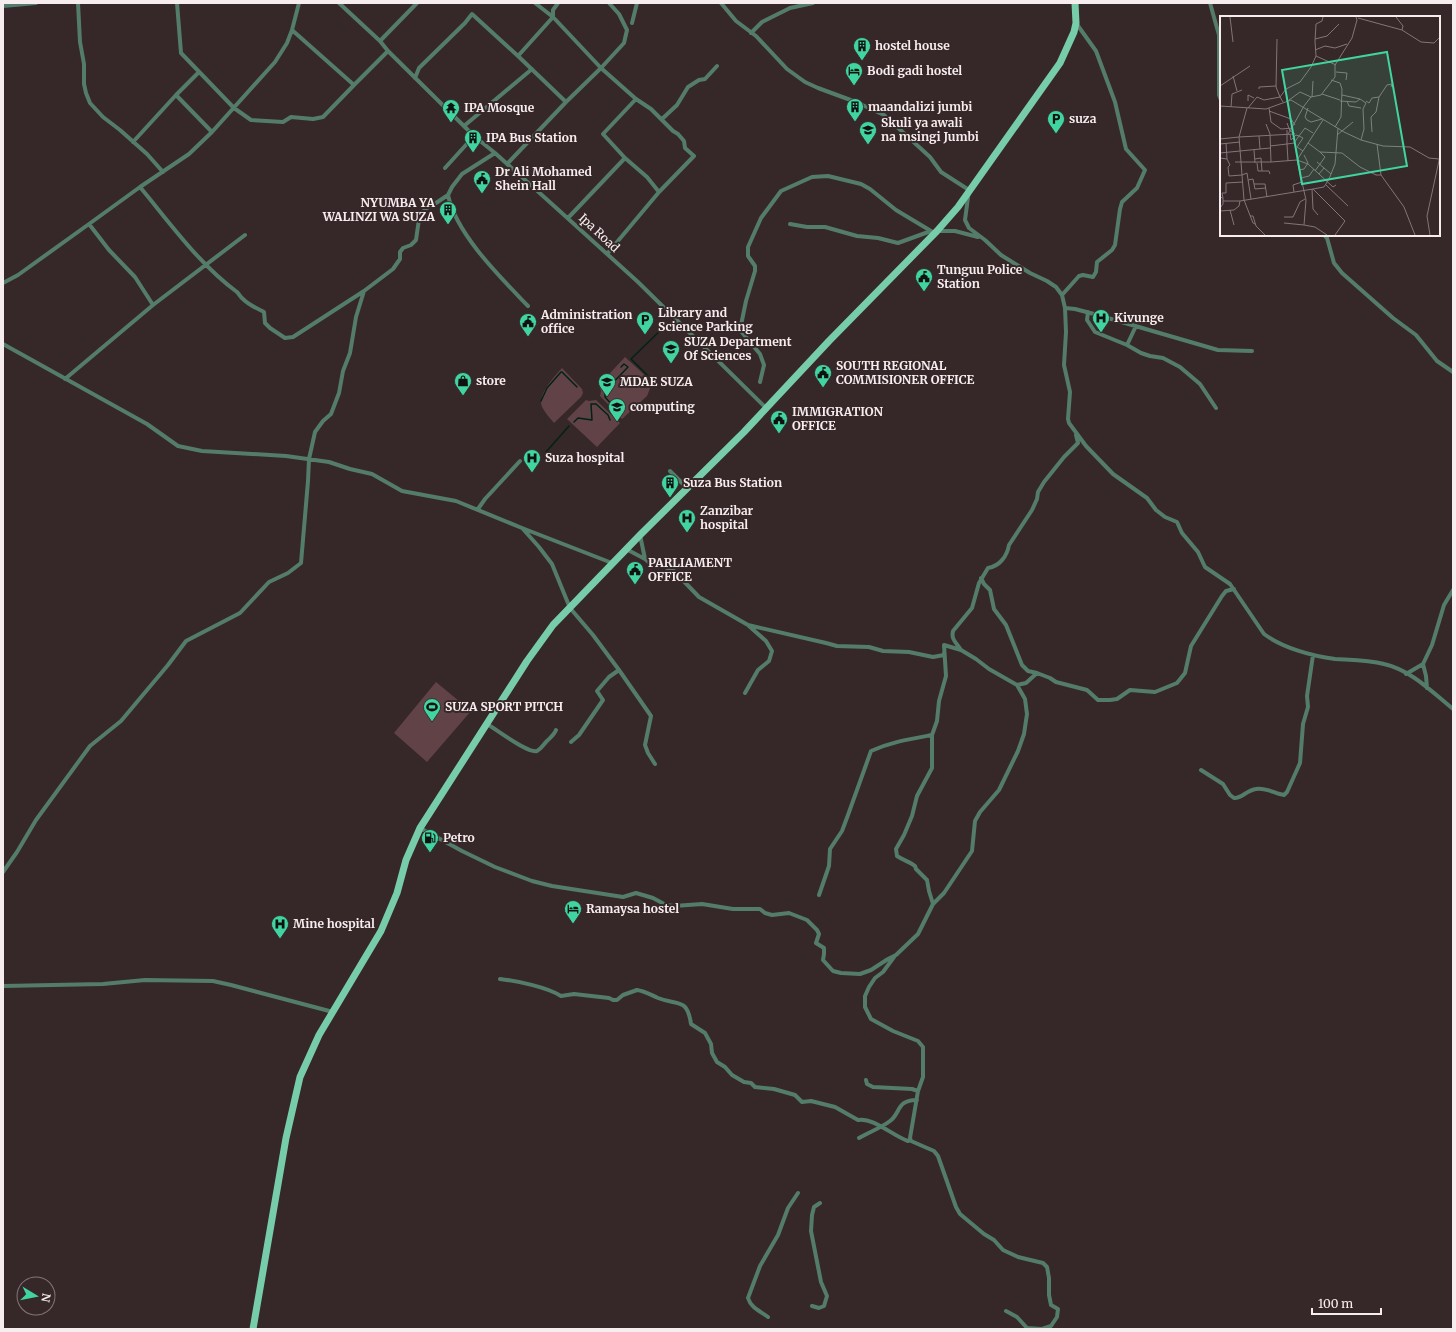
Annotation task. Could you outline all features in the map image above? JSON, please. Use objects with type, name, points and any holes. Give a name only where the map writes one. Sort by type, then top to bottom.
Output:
[{"type":"main road","points":[[253,1329],[286,1138],[295,1093],[300,1077],[307,1059],[333,1012],[381,931],[397,893],[406,860],[420,828],[553,625],[612,563],[744,432],[958,207],[1060,63],[1070,44],[1076,23],[1075,3]]},
{"type":"street","points":[[3,6],[36,3]]},
{"type":"street","points":[[78,3],[80,42],[84,64],[84,84],[90,103],[103,117],[146,154],[163,172]]},
{"type":"street","points":[[177,3],[181,53],[234,108],[251,120],[283,122],[290,117],[313,119],[323,117],[388,51]]},
{"type":"street","points":[[3,284],[18,275],[140,187],[189,154],[212,132],[275,62],[287,43],[292,30],[298,3]]},
{"type":"street","name":"Ipa Road","points":[[339,3],[380,41],[388,51],[474,136],[568,218],[643,287],[766,408]]},
{"type":"street","points":[[380,41],[417,3]]},
{"type":"street","points":[[535,3],[553,17],[601,68],[636,99],[644,103],[678,134],[684,141],[686,148],[694,156],[659,192],[607,254]]},
{"type":"street","points":[[518,56],[553,17],[553,10],[558,3]]},
{"type":"street","points":[[507,164],[624,43],[628,30],[619,14],[609,3]]},
{"type":"street","points":[[632,23],[637,3]]},
{"type":"street","points":[[751,32],[762,22],[790,8],[813,3]]},
{"type":"street","points":[[1210,3],[1219,35],[1220,98]]},
{"type":"street","points":[[722,4],[736,21],[751,32],[781,61],[787,69],[805,82],[856,102],[884,115],[930,157],[941,172],[969,190],[965,220],[969,228],[1001,255],[1056,287],[1062,295],[1065,308],[1066,332],[1064,365],[1070,392],[1068,419],[1086,446],[1113,474],[1147,498],[1156,510],[1165,517],[1177,522],[1182,533],[1198,552],[1205,567],[1230,584],[1264,634],[1272,640],[1313,656],[1384,664],[1401,670],[1427,688],[1453,709]]},
{"type":"street","points":[[415,78],[419,68],[465,23],[472,14],[566,102]]},
{"type":"street","points":[[1062,295],[1079,276],[1083,275],[1093,277],[1096,272],[1097,262],[1115,246],[1122,202],[1137,188],[1145,170],[1126,148],[1115,102],[1096,51],[1076,23]]},
{"type":"street","points":[[292,30],[354,85]]},
{"type":"street","points":[[662,119],[677,105],[688,87],[705,78],[716,66]]},
{"type":"street","points":[[464,126],[532,69]]},
{"type":"street","points":[[133,142],[199,72]]},
{"type":"street","points":[[176,95],[212,132]]},
{"type":"street","points":[[636,99],[603,134],[625,158],[647,177],[659,192]]},
{"type":"street","points":[[445,168],[474,136]]},
{"type":"street","points":[[140,187],[206,265],[230,288],[239,294],[241,298],[251,306],[264,312],[265,322],[270,328],[285,338],[293,337],[394,270],[400,259],[400,252],[403,248],[412,245],[416,240],[419,219],[424,209],[434,205],[448,195],[462,174],[495,153]]},
{"type":"street","points":[[568,218],[625,158]]},
{"type":"street","points":[[760,382],[764,365],[760,354],[740,330],[743,313],[755,270],[755,266],[748,256],[748,247],[761,218],[781,191],[812,177],[828,176],[861,184],[870,188],[896,210],[934,231]]},
{"type":"street","points":[[448,195],[456,216],[470,239],[498,275],[528,306]]},
{"type":"street","points":[[89,224],[109,250],[135,277],[153,305]]},
{"type":"street","points":[[790,224],[826,227],[857,236],[878,238],[898,244],[934,231],[955,231],[977,236],[985,240]]},
{"type":"street","points":[[65,379],[153,305],[245,235]]},
{"type":"street","points":[[1325,236],[1327,238],[1334,263],[1342,273],[1393,318],[1416,335],[1437,361],[1453,372]]},
{"type":"street","points":[[3,872],[36,820],[90,746],[120,721],[168,665],[186,641],[240,613],[269,582],[288,573],[301,563],[309,458],[315,432],[323,421],[332,414],[340,393],[343,371],[350,353],[356,317],[364,291]]},
{"type":"street","points":[[1065,308],[1088,312],[1218,350],[1252,351]]},
{"type":"street","points":[[1088,312],[1087,320],[1095,332],[1127,345],[1141,353],[1163,358],[1180,367],[1200,384],[1216,408]]},
{"type":"street","points":[[1127,345],[1136,326]]},
{"type":"street","points":[[3,344],[147,424],[178,446],[202,451],[286,456],[329,462],[372,474],[402,491],[456,500],[522,528],[612,563]]},
{"type":"street","points":[[960,650],[952,639],[953,631],[972,608],[981,578],[988,568],[994,567],[1003,560],[1008,552],[1009,545],[1034,505],[1038,492],[1044,482],[1064,457],[1078,443],[1078,437],[1074,429]]},
{"type":"street","points":[[478,510],[485,499],[520,460]]},
{"type":"street","points":[[670,471],[687,488]]},
{"type":"street","points":[[522,528],[552,564],[570,608],[593,635],[651,716],[645,744],[648,753],[655,764]]},
{"type":"street","points":[[640,535],[644,559]]},
{"type":"street","points":[[626,549],[652,565],[665,566],[674,571],[699,597],[748,625],[766,641],[772,651],[769,661],[758,670],[745,693]]},
{"type":"street","points":[[981,578],[990,590],[994,609],[1006,625],[1022,665],[1028,671],[1050,678],[1056,682],[1087,690],[1098,700],[1110,700],[1117,698],[1130,690],[1155,692],[1177,683],[1185,673],[1191,646],[1195,639],[1222,596],[1226,591],[1234,589]]},
{"type":"street","points":[[1406,674],[1423,664],[1432,645],[1444,606],[1453,590]]},
{"type":"street","points":[[748,625],[837,646],[869,647],[883,650],[909,652],[933,657],[944,655],[944,644]]},
{"type":"street","points":[[944,644],[960,650],[1017,685],[1025,699],[1027,714],[1024,734],[1018,751],[999,790],[980,812],[975,821],[972,851],[944,893],[933,904],[918,934],[896,955],[883,972],[875,978],[869,987],[865,1007],[871,1019],[893,1031],[918,1041],[923,1047],[923,1077],[918,1091],[910,1138],[911,1141],[934,1151],[938,1156],[956,1207],[960,1214],[984,1234],[994,1240],[1003,1250],[1018,1257],[1043,1263],[1047,1267],[1051,1305],[1058,1309],[1058,1313],[1051,1326],[1042,1329],[1027,1328],[1017,1317],[1006,1311]]},
{"type":"street","points":[[933,904],[927,880],[916,870],[916,866],[897,856],[896,849],[912,816],[917,796],[932,768],[932,735],[937,721],[939,701],[946,676],[944,644]]},
{"type":"street","points":[[1201,770],[1223,784],[1230,795],[1234,798],[1240,797],[1248,791],[1258,788],[1284,795],[1287,792],[1300,763],[1303,724],[1308,707],[1313,656]]},
{"type":"street","points":[[1423,664],[1427,688]]},
{"type":"street","points":[[571,742],[579,735],[603,700],[597,691],[609,677],[619,670]]},
{"type":"street","points":[[1017,685],[1026,683],[1037,673]]},
{"type":"street","points":[[488,724],[532,752],[541,748],[556,730]]},
{"type":"street","points":[[819,895],[829,866],[830,850],[842,831],[871,751],[886,744],[932,735]]},
{"type":"street","points":[[420,828],[462,851],[496,867],[526,879],[552,886],[623,897],[636,893],[648,896],[666,905],[674,906],[702,904],[732,909],[760,909],[765,913],[772,915],[790,913],[803,917],[817,930],[819,934],[816,943],[824,948],[823,960],[833,971],[860,974],[872,970],[888,958],[896,955]]},
{"type":"street","points":[[3,986],[103,984],[145,980],[213,981],[333,1012]]},
{"type":"street","points":[[500,980],[534,986],[555,992],[561,996],[574,994],[617,1000],[623,995],[638,990],[659,998],[678,1002],[688,1010],[691,1024],[705,1033],[711,1044],[712,1053],[717,1062],[725,1067],[732,1075],[744,1082],[751,1083],[755,1087],[774,1089],[795,1095],[802,1102],[811,1101],[835,1107],[858,1120],[864,1119],[873,1122],[908,1141]]},
{"type":"street","points":[[866,1080],[867,1084],[873,1087],[912,1089],[918,1091]]},
{"type":"street","points":[[859,1138],[892,1120],[899,1106],[917,1100]]},
{"type":"street","points":[[768,1317],[753,1306],[749,1302],[748,1298],[760,1266],[778,1235],[788,1208],[798,1193]]},
{"type":"street","points":[[812,1306],[819,1308],[824,1306],[828,1296],[821,1282],[811,1231],[814,1207],[820,1203]]},
{"type":"shaded area","points":[[625,357],[648,378],[651,386],[647,396],[622,419],[600,396],[601,391],[599,385]]},
{"type":"shaded area","points":[[562,368],[582,389],[583,393],[581,397],[554,423],[543,409],[541,402],[547,386]]},
{"type":"shaded area","points":[[586,400],[596,400],[620,423],[597,447],[567,419]]},
{"type":"shaded area","name":"SUZA SPORT PITCH","points":[[436,682],[471,711],[427,762],[394,733]]},
{"type":"waterway","points":[[648,376],[631,359],[667,324]]},
{"type":"waterway","points":[[620,414],[605,397],[605,391],[628,367],[624,364],[621,367]]},
{"type":"waterway","points":[[541,401],[547,388],[561,372],[577,387]]},
{"type":"waterway","points":[[574,422],[578,418],[592,420],[591,404],[596,404],[608,415],[610,420]]},
{"type":"waterway","points":[[546,452],[569,426]]},
{"type":"place","name":"hostel house","points":[[862,61]]},
{"type":"place","name":"Bodi gadi hostel","points":[[854,86]]},
{"type":"place","name":"maandalizi jumbi","points":[[855,122]]},
{"type":"place","name":"IPA Mosque","points":[[451,123]]},
{"type":"place","name":"suza","points":[[1056,134]]},
{"type":"place","name":"Skuli ya awali na msingi Jumbi","points":[[868,145]]},
{"type":"place","name":"IPA Bus Station","points":[[473,153]]},
{"type":"place","name":"Dr Ali Mohamed Shein Hall","points":[[482,194]]},
{"type":"place","name":"NYUMBA YA WALINZI WA SUZA","points":[[448,225]]},
{"type":"place","name":"Tunguu Police Station","points":[[924,292]]},
{"type":"place","name":"Kivunge","points":[[1101,333]]},
{"type":"place","name":"Library and Science Parking","points":[[645,335]]},
{"type":"place","name":"Administration office","points":[[528,337]]},
{"type":"place","name":"SUZA Department Of Sciences","points":[[671,364]]},
{"type":"place","name":"SOUTH REGIONAL COMMISIONER OFFICE","points":[[823,388]]},
{"type":"place","name":"store","points":[[463,396]]},
{"type":"place","name":"MDAE SUZA","points":[[607,397]]},
{"type":"place","name":"computing","points":[[617,422]]},
{"type":"place","name":"IMMIGRATION OFFICE","points":[[779,434]]},
{"type":"place","name":"Suza hospital","points":[[532,473]]},
{"type":"place","name":"Suza Bus Station","points":[[670,498]]},
{"type":"place","name":"Zanzibar hospital","points":[[687,533]]},
{"type":"place","name":"PARLIAMENT OFFICE","points":[[635,585]]},
{"type":"place","name":"SUZA SPORT PITCH","points":[[432,722]]},
{"type":"place","name":"Petro","points":[[430,853]]},
{"type":"place","name":"Ramaysa hostel","points":[[573,924]]},
{"type":"place","name":"Mine hospital","points":[[280,939]]}]
